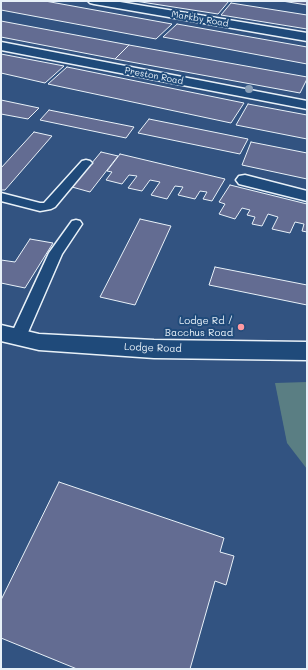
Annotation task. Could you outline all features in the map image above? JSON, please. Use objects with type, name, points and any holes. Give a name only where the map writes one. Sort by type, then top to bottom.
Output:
[{"type":"street","name":"Markby Road","points":[[94,1],[307,37]]},
{"type":"street","name":"Preston Road","points":[[1,46],[307,106]]},
{"type":"street","points":[[245,180],[307,196]]},
{"type":"street","name":"Lodge Road","points":[[9,335],[39,342],[154,349],[307,351]]},
{"type":"lane","points":[[1,197],[40,207],[47,206],[51,204],[86,163]]},
{"type":"lane","points":[[9,335],[56,253],[76,224]]},
{"type":"green space","points":[[307,382],[307,469],[287,443],[275,383]]},
{"type":"building","points":[[1,1],[45,1],[172,24],[156,39],[1,10]]},
{"type":"building","points":[[135,1],[229,1],[218,14]]},
{"type":"building","points":[[282,1],[307,1],[307,5]]},
{"type":"building","points":[[231,3],[307,15],[307,29],[221,15]]},
{"type":"building","points":[[1,21],[129,45],[115,59],[1,37]]},
{"type":"building","points":[[177,24],[307,47],[307,64],[163,37]]},
{"type":"building","points":[[129,45],[307,77],[307,79],[300,93],[115,59]]},
{"type":"building","points":[[1,54],[64,66],[45,83],[1,73]]},
{"type":"building","points":[[67,67],[244,103],[231,123],[48,84]]},
{"type":"building","points":[[1,100],[39,108],[28,119],[1,114]]},
{"type":"building","points":[[248,104],[307,115],[307,139],[236,125]]},
{"type":"building","points":[[49,110],[134,127],[126,138],[40,120]]},
{"type":"building","points":[[149,119],[248,139],[240,154],[138,133]]},
{"type":"building","points":[[34,132],[52,136],[5,190],[1,190],[1,168]]},
{"type":"building","points":[[251,142],[307,153],[307,179],[242,165]]},
{"type":"building","points":[[101,152],[118,156],[90,192],[72,187]]},
{"type":"building","points":[[120,154],[225,179],[212,201],[203,199],[207,192],[200,191],[195,199],[178,195],[183,187],[175,186],[167,199],[151,195],[160,182],[150,180],[142,191],[128,188],[137,176],[129,175],[122,184],[106,180],[112,172],[107,171]]},
{"type":"building","points":[[230,185],[307,204],[307,232],[302,231],[304,224],[295,222],[290,233],[272,229],[278,217],[268,214],[262,226],[252,224],[255,217],[247,215],[250,210],[242,208],[235,219],[219,214],[225,204],[219,202]]},
{"type":"building","points":[[140,219],[171,226],[135,305],[100,297]]},
{"type":"building","points":[[30,239],[53,243],[25,288],[1,283],[1,260],[15,262]]},
{"type":"building","points":[[215,267],[307,285],[307,305],[209,285]]},
{"type":"building","points":[[59,482],[224,538],[220,552],[234,556],[226,585],[215,581],[190,669],[77,669],[1,638],[1,600]]},
{"type":"place","name":"Lodge Rd / Bacchus Road","points":[[241,327]]}]
